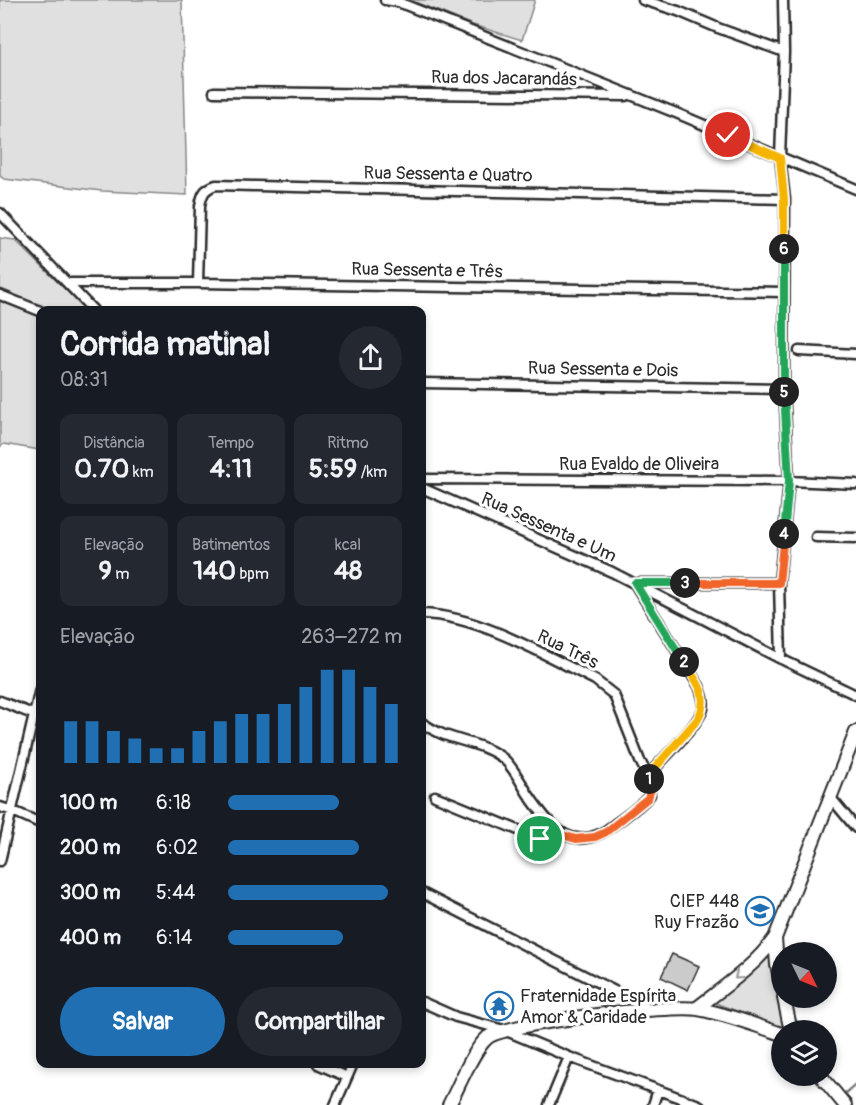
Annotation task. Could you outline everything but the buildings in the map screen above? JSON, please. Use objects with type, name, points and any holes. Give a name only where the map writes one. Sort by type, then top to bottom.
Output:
[{"type":"street","points":[[385,0],[398,2],[632,96]]},
{"type":"street","points":[[643,0],[784,52]]},
{"type":"street","points":[[781,659],[779,583],[789,481],[784,389],[784,199],[780,158],[784,52],[783,0]]},
{"type":"street","name":"Rua dos Jacarandás","points":[[214,92],[632,96],[856,189]]},
{"type":"street","name":"Rua Sessenta e Quatro","points":[[198,283],[202,195],[208,188],[216,185],[784,199]]},
{"type":"street","points":[[0,213],[89,306]]},
{"type":"street","name":"Rua Sessenta e Três","points":[[69,284],[198,283],[784,292]]},
{"type":"street","points":[[0,295],[36,309]]},
{"type":"street","points":[[799,351],[856,354]]},
{"type":"street","name":"Rua Sessenta e Dois","points":[[426,383],[784,389]]},
{"type":"street","name":"Rua Evaldo de Oliveira","points":[[426,479],[789,481],[856,484]]},
{"type":"street","name":"Rua Sessenta e Um","points":[[426,490],[635,583],[856,695]]},
{"type":"street","points":[[816,537],[856,538]]},
{"type":"street","points":[[635,583],[779,583]]},
{"type":"street","points":[[435,796],[540,839],[566,836],[587,839],[606,832],[650,795],[648,776],[698,719],[703,708],[703,697],[699,686],[635,583]]},
{"type":"street","name":"Rua Três","points":[[426,614],[458,618],[508,638],[606,687],[614,695],[648,776]]},
{"type":"street","points":[[0,701],[36,714]]},
{"type":"street","points":[[0,861],[36,723]]},
{"type":"street","points":[[426,725],[440,733],[481,747],[504,760],[513,769],[546,818],[566,836]]},
{"type":"street","points":[[697,1008],[765,953],[775,938],[856,732]]},
{"type":"street","points":[[831,798],[856,828]]},
{"type":"street","points":[[0,807],[13,810],[36,821]]},
{"type":"street","points":[[426,895],[650,1009]]},
{"type":"street","points":[[775,938],[775,942]]},
{"type":"street","points":[[426,1004],[470,1022],[504,1030],[569,1057],[699,1105]]},
{"type":"street","points":[[448,1105],[485,1039],[504,1030],[594,1015],[650,1009],[697,1008],[771,1031]]},
{"type":"street","points":[[549,1105],[569,1057]]},
{"type":"street","points":[[327,1068],[347,1077]]},
{"type":"street","points":[[335,1105],[351,1068]]},
{"type":"street","points":[[829,1086],[840,1099]]},
{"type":"street","points":[[653,1105],[658,1090]]},
{"type":"shaded area","points":[[0,0],[182,0],[187,195],[102,191],[4,179],[0,176]]},
{"type":"shaded area","points":[[410,0],[535,0],[522,40],[470,24]]},
{"type":"shaded area","points":[[0,238],[15,240],[82,306],[42,306],[0,291]]},
{"type":"shaded area","points":[[0,301],[36,314],[36,449],[4,444],[0,447]]},
{"type":"shaded area","points":[[769,952],[771,1008],[781,1008],[784,1020],[771,1020],[771,1023],[715,1003]]},
{"type":"waterway","points":[[841,1097],[856,1084]]},
{"type":"place","name":"CIEP 448 Ruy Frazão","points":[[760,911]]},
{"type":"place","name":"Fraternidade Espírita Amor & Caridade","points":[[499,1006]]},
{"type":"route","points":[[540,839],[566,836],[587,839],[606,832],[648,798],[651,789],[648,776],[698,719],[703,708],[703,697],[699,686],[635,583],[779,583],[789,481],[784,389],[784,199],[780,158],[728,135]]}]
